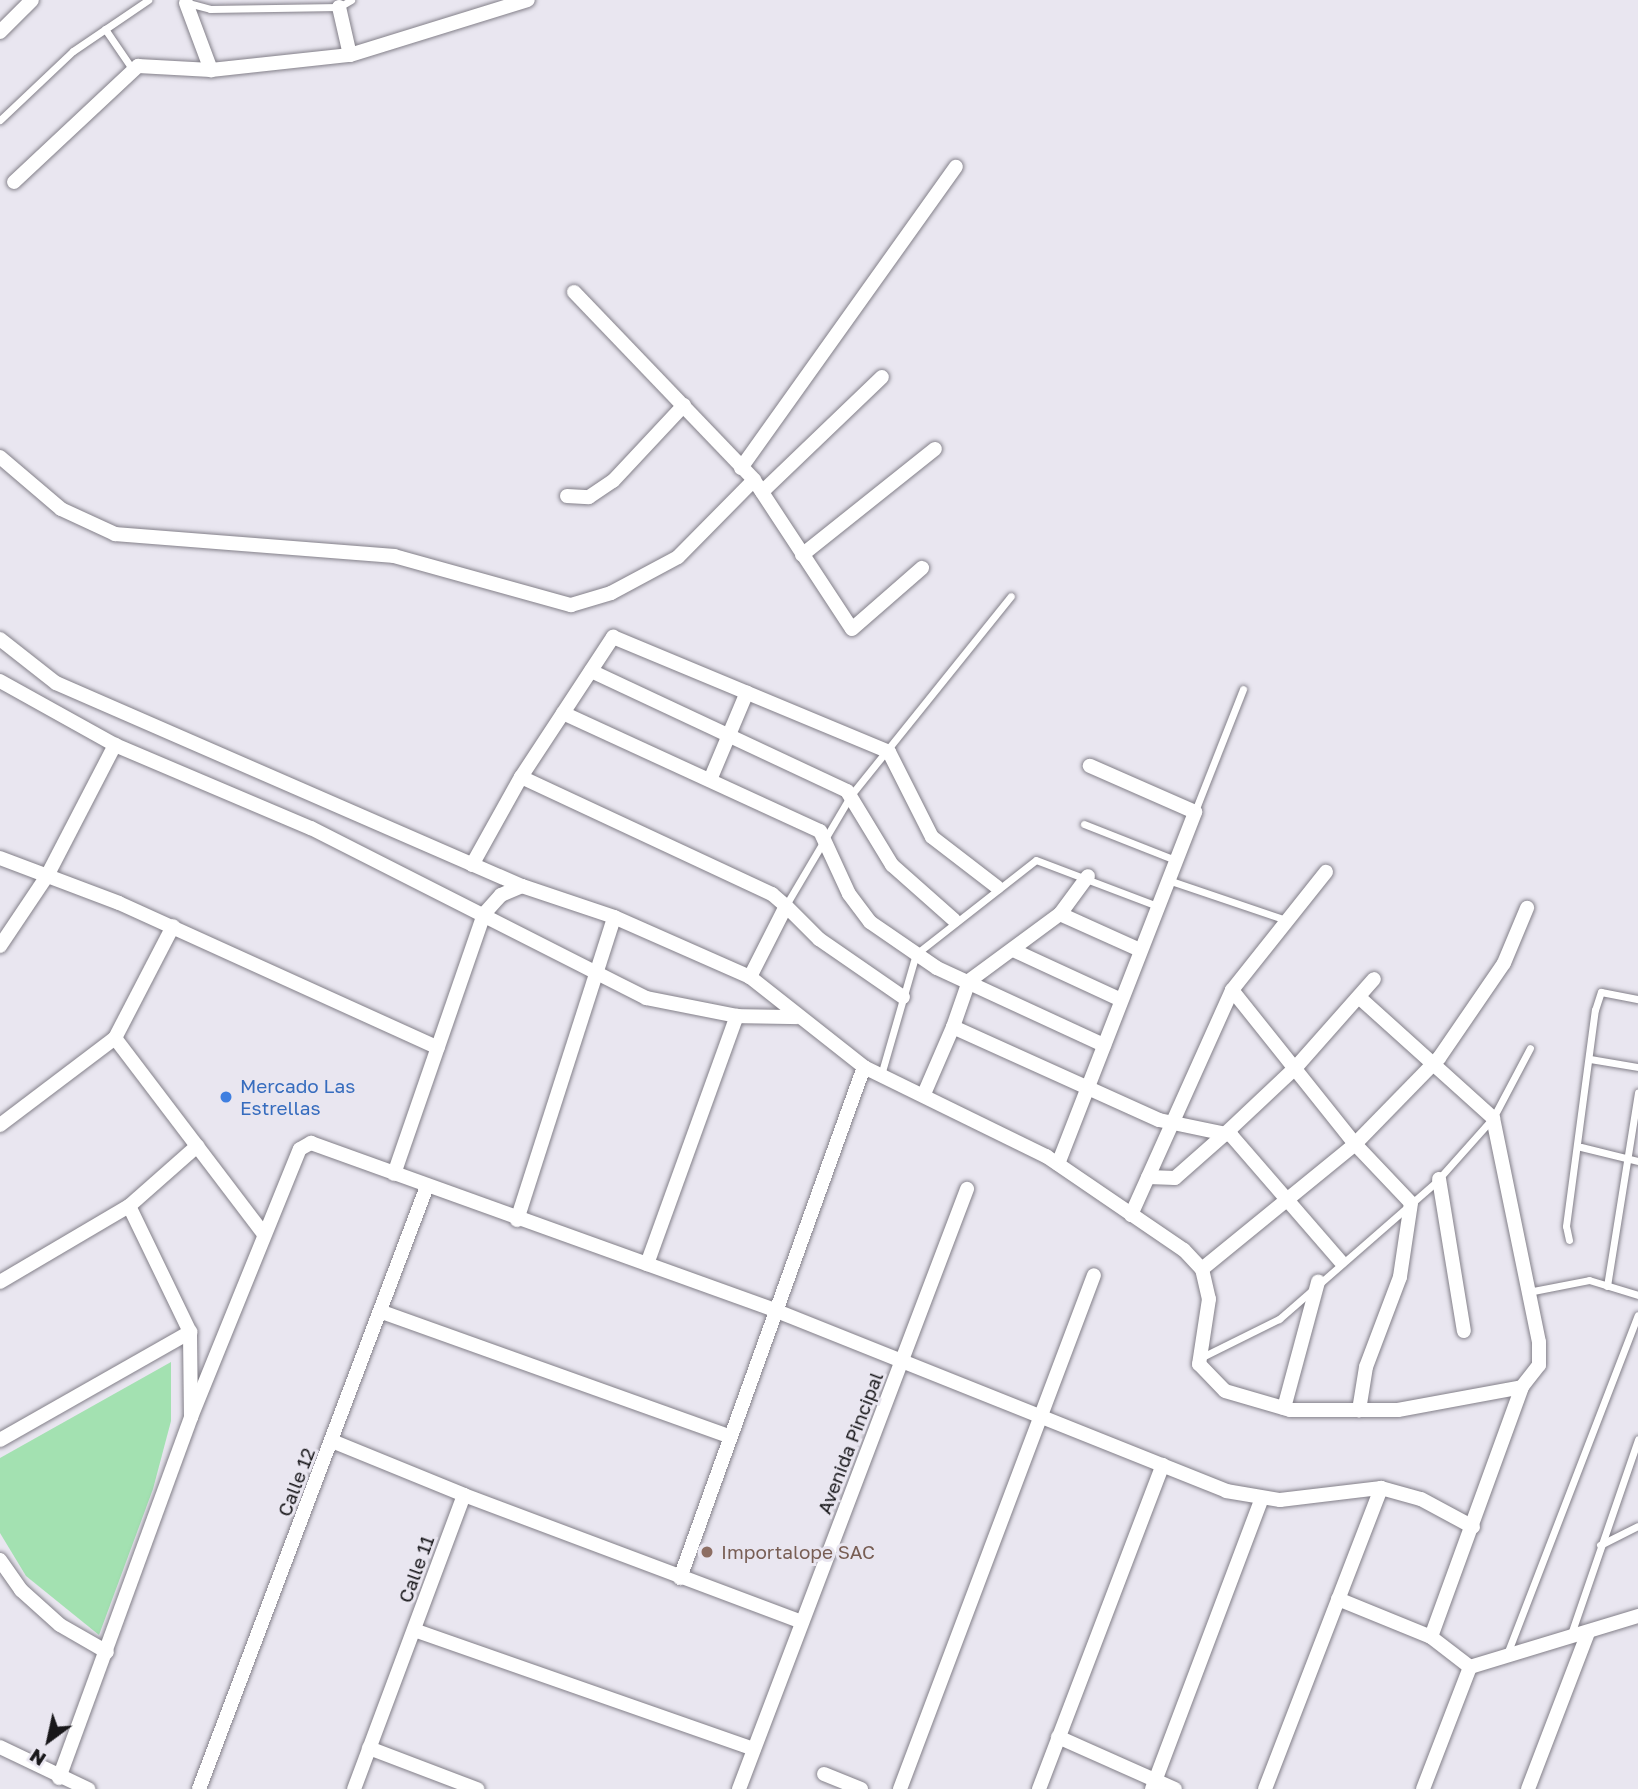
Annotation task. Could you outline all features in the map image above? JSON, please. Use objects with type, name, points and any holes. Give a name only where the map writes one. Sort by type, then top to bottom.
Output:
[{"type":"street","points":[[0,32],[32,0]]},
{"type":"street","points":[[14,182],[133,70],[211,70],[349,55],[528,0]]},
{"type":"street","points":[[183,1],[211,70]]},
{"type":"street","points":[[345,4],[349,55]]},
{"type":"street","points":[[741,468],[956,167]]},
{"type":"street","points":[[574,292],[758,486],[852,629],[922,568]]},
{"type":"street","points":[[0,457],[61,509],[114,534],[394,556],[571,605],[611,593],[677,557],[882,377]]},
{"type":"street","points":[[567,496],[589,497],[613,481],[684,405]]},
{"type":"street","points":[[802,555],[936,449]]},
{"type":"street","points":[[472,864],[521,777],[613,637],[889,752],[932,837],[998,887]]},
{"type":"street","points":[[0,639],[56,683],[522,886],[614,917],[750,977],[797,1017],[864,1067],[924,1094],[1058,1164],[1202,1269],[1209,1299],[1199,1358],[1206,1378],[1225,1391],[1284,1408],[1398,1410],[1522,1387]]},
{"type":"street","points":[[592,671],[850,795],[892,865],[954,920]]},
{"type":"street","points":[[0,681],[115,745],[311,828],[646,999],[737,1016],[797,1017]]},
{"type":"street","points":[[710,780],[747,692]]},
{"type":"street","points":[[564,713],[827,836],[849,894],[870,922],[916,954],[1104,1045]]},
{"type":"street","points":[[0,946],[47,876],[115,745]]},
{"type":"street","points":[[1058,1164],[1195,812],[1090,766]]},
{"type":"street","points":[[521,777],[786,906],[841,956],[904,997]]},
{"type":"street","points":[[0,858],[173,926],[438,1048]]},
{"type":"street","points":[[1131,1215],[1232,990],[1326,872]]},
{"type":"street","points":[[924,1094],[953,1027],[969,981],[1060,914],[1088,876]]},
{"type":"street","points":[[394,1174],[484,914],[501,895],[522,886]]},
{"type":"street","points":[[750,977],[786,906]]},
{"type":"street","points":[[1202,1269],[1355,1144],[1433,1063],[1472,1015],[1527,908]]},
{"type":"street","points":[[1060,914],[1140,950]]},
{"type":"street","points":[[517,1220],[614,917]]},
{"type":"street","points":[[0,1125],[116,1038],[173,926]]},
{"type":"street","points":[[1013,950],[1121,1000]]},
{"type":"street","points":[[1148,1177],[1175,1178],[1297,1066],[1361,999],[1374,979]]},
{"type":"street","points":[[1232,990],[1297,1066],[1355,1144],[1411,1203],[1400,1278],[1366,1367],[1359,1410]]},
{"type":"street","points":[[1361,999],[1493,1118],[1528,1292],[1539,1365],[1522,1387],[1432,1637]]},
{"type":"street","points":[[647,1264],[737,1016]]},
{"type":"street","points":[[953,1027],[1171,1124],[1226,1133],[1289,1199],[1340,1261]]},
{"type":"street","points":[[116,1038],[264,1234]]},
{"type":"street","points":[[680,1578],[772,1309],[864,1067]]},
{"type":"street","points":[[60,1778],[191,1417],[264,1234],[305,1143],[394,1174],[426,1189],[772,1309],[1163,1465],[1262,1498],[1381,1488],[1421,1499],[1473,1527]]},
{"type":"street","points":[[0,1282],[129,1206],[197,1146]]},
{"type":"street","points":[[1439,1179],[1464,1331]]},
{"type":"street","name":"Calle 12","points":[[199,1789],[382,1312],[426,1189]]},
{"type":"street","name":"Avenida Pincipal","points":[[739,1789],[967,1189]]},
{"type":"street","points":[[129,1206],[190,1332],[191,1417]]},
{"type":"street","points":[[900,1789],[1094,1275]]},
{"type":"street","points":[[1284,1408],[1318,1282]]},
{"type":"street","points":[[382,1312],[728,1436]]},
{"type":"street","points":[[2,1434],[190,1332]]},
{"type":"street","points":[[332,1441],[464,1495],[802,1622]]},
{"type":"street","points":[[1039,1789],[1163,1465]]},
{"type":"street","points":[[1265,1789],[1381,1488]]},
{"type":"street","name":"Calle 11","points":[[354,1789],[464,1495]]},
{"type":"street","points":[[1154,1784],[1262,1498]]},
{"type":"street","points":[[0,1560],[21,1590],[60,1625],[107,1652]]},
{"type":"street","points":[[1338,1599],[1432,1637],[1470,1667]]},
{"type":"street","points":[[1470,1667],[1638,1616]]},
{"type":"street","points":[[414,1630],[754,1749]]},
{"type":"street","points":[[1528,1789],[1588,1633]]},
{"type":"street","points":[[1423,1789],[1470,1667]]},
{"type":"street","points":[[1058,1737],[1154,1784],[1175,1789]]},
{"type":"street","points":[[0,1747],[60,1778],[88,1789]]},
{"type":"street","points":[[369,1748],[477,1789]]},
{"type":"street","points":[[824,1774],[861,1789]]},
{"type":"lane","points":[[0,120],[105,29],[148,0]]},
{"type":"lane","points":[[183,1],[210,9],[345,4]]},
{"type":"lane","points":[[105,29],[133,70]]},
{"type":"lane","points":[[786,906],[850,795],[889,752],[1011,596]]},
{"type":"lane","points":[[1195,812],[1243,689]]},
{"type":"lane","points":[[1084,824],[1175,860]]},
{"type":"lane","points":[[881,1075],[916,954],[954,920],[1037,860],[1088,876],[1157,906]]},
{"type":"lane","points":[[1167,880],[1247,902],[1286,920]]},
{"type":"lane","points":[[1569,1240],[1566,1226],[1581,1147],[1590,1059],[1601,992],[1638,999]]},
{"type":"lane","points":[[1199,1358],[1279,1319],[1340,1261],[1439,1179],[1493,1118],[1530,1048]]},
{"type":"lane","points":[[1590,1059],[1638,1067]]},
{"type":"lane","points":[[1607,1286],[1638,1092]]},
{"type":"lane","points":[[1581,1147],[1638,1161]]},
{"type":"lane","points":[[1528,1292],[1589,1280],[1638,1295]]},
{"type":"lane","points":[[1506,1656],[1638,1315]]},
{"type":"lane","points":[[1570,1638],[1638,1439]]},
{"type":"lane","points":[[1600,1545],[1638,1526]]},
{"type":"green space","points":[[171,1362],[171,1421],[153,1489],[99,1635],[26,1576],[0,1533],[0,1458]]},
{"type":"place","name":"Mercado Las Estrellas","points":[[226,1097]]},
{"type":"place","name":"Importalope SAC","points":[[707,1552]]}]
